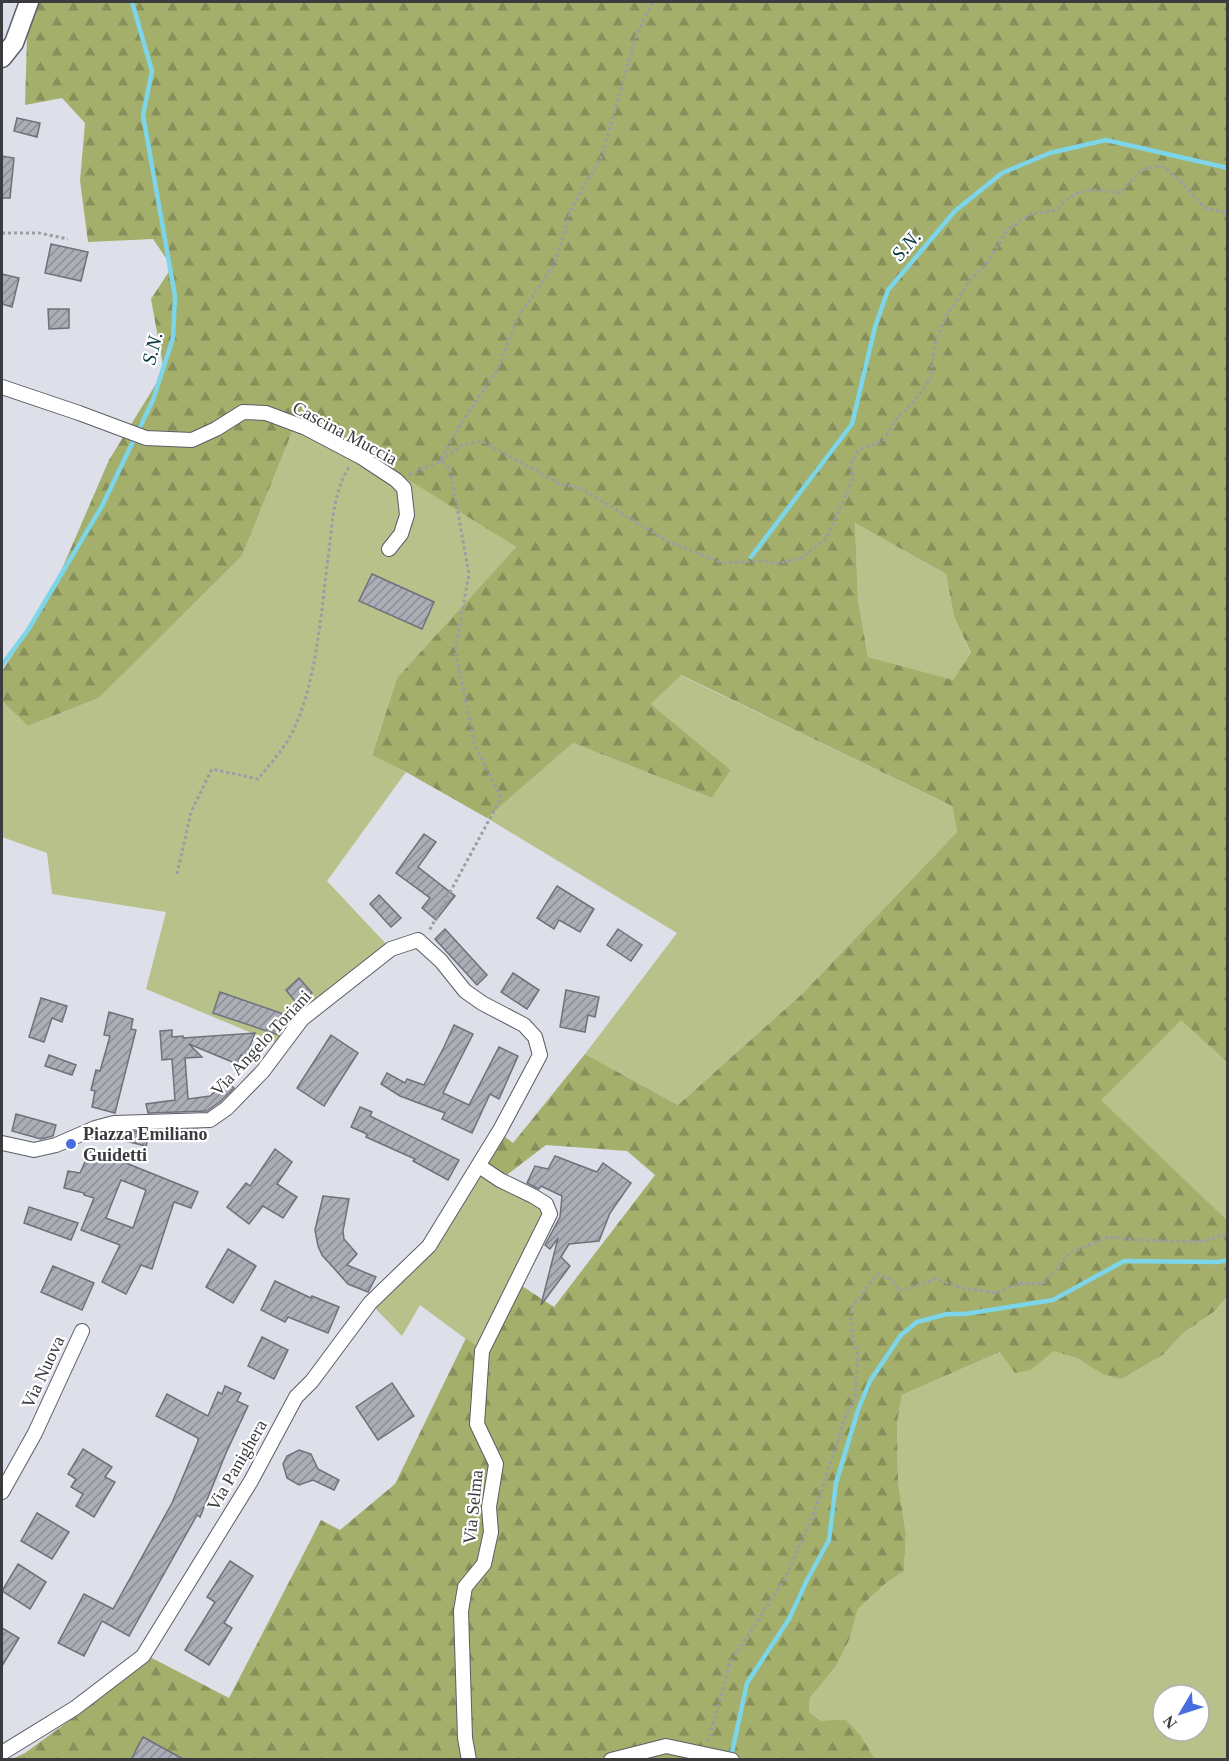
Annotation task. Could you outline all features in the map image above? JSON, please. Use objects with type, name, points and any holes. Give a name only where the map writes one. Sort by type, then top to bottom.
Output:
[{"type":"street","points":[[2,58],[14,43],[29,2]]},
{"type":"street","name":"Cascina Muccia","points":[[2,387],[146,438],[192,440],[216,429],[243,412],[266,413],[306,428],[356,455],[396,480],[404,488],[407,515],[401,534],[389,549]]},
{"type":"street","name":"Via Angelo Toriani","points":[[2,1143],[34,1150],[56,1145],[95,1128],[114,1124],[210,1120],[227,1108],[263,1071],[302,1019],[325,999],[391,949],[418,940],[422,944]]},
{"type":"street","points":[[422,944],[441,961],[465,991],[482,1004],[524,1025],[535,1037],[540,1055],[522,1092],[479,1166]]},
{"type":"street","name":"Via Panighera","points":[[2,1753],[75,1708],[143,1656],[251,1481],[296,1397],[312,1381],[370,1303],[429,1246],[479,1166]]},
{"type":"street","name":"Via Selma","points":[[469,1760],[465,1738],[461,1611],[465,1587],[484,1564],[491,1532],[489,1507],[496,1464],[477,1424],[482,1351],[550,1214],[546,1204],[500,1180],[479,1166]]},
{"type":"street","name":"Via Nuova","points":[[2,1492],[35,1433],[82,1331]]},
{"type":"street","points":[[611,1760],[666,1746],[728,1758]]},
{"type":"path","points":[[441,460],[462,422],[497,370],[519,315],[554,265],[572,207],[602,156],[636,36],[653,2]]},
{"type":"path","points":[[396,480],[441,460],[462,445],[482,441],[560,484],[582,489],[667,542],[722,563],[767,561],[776,564],[801,558],[826,539],[852,480],[851,463],[858,450],[883,441],[896,420],[916,399],[931,378],[937,337],[947,315],[971,279],[985,266],[1007,231],[1028,214],[1057,210],[1067,197],[1080,191],[1120,193],[1134,177],[1148,167],[1162,166],[1176,177],[1205,208],[1227,213]]},
{"type":"path","points":[[2,233],[39,233],[68,239]]},
{"type":"path","points":[[177,874],[191,812],[212,769],[258,779],[293,730],[313,671],[332,525],[341,479],[356,455]]},
{"type":"path","points":[[422,944],[501,798],[475,745],[455,651],[469,574],[450,468],[441,460]]},
{"type":"path","points":[[704,1755],[730,1664],[784,1580],[813,1516],[846,1415],[855,1398],[858,1356],[850,1329],[851,1308],[878,1274],[892,1280],[899,1291],[936,1280],[962,1288],[996,1293],[1022,1283],[1043,1284],[1071,1252],[1109,1237],[1200,1242],[1227,1234]]},
{"type":"green space","points":[[39,2],[1227,2],[1227,1062],[1181,1020],[1101,1100],[1227,1220],[1227,1296],[1215,1311],[1182,1334],[1164,1354],[1121,1379],[1102,1374],[1077,1358],[1054,1351],[1031,1370],[1015,1373],[1000,1352],[902,1395],[897,1423],[898,1483],[906,1534],[904,1571],[885,1584],[858,1609],[850,1638],[836,1666],[810,1698],[809,1712],[821,1721],[846,1720],[861,1736],[875,1759],[12,1759],[25,1753],[88,1707],[150,1657],[229,1698],[321,1520],[340,1530],[395,1484],[466,1338],[482,1350],[516,1282],[554,1307],[655,1175],[627,1151],[546,1145],[500,1180],[478,1170],[500,1133],[513,1143],[585,1054],[678,1105],[802,994],[957,832],[952,806],[681,675],[651,704],[731,770],[712,798],[573,743],[487,818],[372,755],[397,678],[516,547],[300,412],[242,556],[99,698],[28,726],[2,701],[2,671],[43,608],[109,460],[164,371],[151,299],[172,267],[153,239],[88,242],[80,181],[85,123],[62,98],[25,105],[27,37]],"holes":[[[855,523],[946,574],[954,617],[971,653],[953,680],[868,657],[858,599]]]},
{"type":"green space","points":[[300,411],[516,547],[397,678],[372,754],[406,772],[327,881],[388,946],[276,1043],[146,989],[166,912],[52,894],[47,853],[2,837],[2,701],[28,726],[99,698],[242,556]]},
{"type":"green space","points":[[855,523],[946,574],[954,617],[971,654],[953,681],[868,657],[858,599]]},
{"type":"green space","points":[[680,675],[952,806],[957,832],[802,994],[678,1105],[585,1054],[677,933],[487,818],[573,743],[712,798],[731,770],[651,704]]},
{"type":"green space","points":[[1181,1019],[1227,1062],[1227,1220],[1100,1100]]},
{"type":"green space","points":[[478,1170],[550,1214],[482,1351],[420,1305],[402,1336],[371,1304],[429,1248]]},
{"type":"green space","points":[[1227,1296],[1227,1759],[875,1759],[861,1736],[821,1721],[809,1712],[810,1698],[836,1666],[850,1638],[858,1609],[885,1584],[904,1571],[906,1534],[898,1483],[897,1423],[902,1395],[1000,1352],[1031,1370],[1054,1350],[1077,1358],[1102,1374],[1164,1354],[1182,1334],[1215,1311]]},
{"type":"building","points":[[17,118],[40,123],[37,137],[14,131]]},
{"type":"building","points":[[2,156],[14,158],[10,198],[2,198]]},
{"type":"building","points":[[51,244],[88,252],[81,281],[45,273]]},
{"type":"building","points":[[2,274],[19,278],[12,307],[2,304]]},
{"type":"building","points":[[48,309],[69,309],[69,328],[49,329]]},
{"type":"building","points":[[372,574],[434,602],[422,629],[359,601]]},
{"type":"building","points":[[424,834],[436,842],[418,867],[455,896],[436,920],[422,908],[430,898],[396,873]]},
{"type":"building","points":[[557,886],[594,909],[580,932],[559,920],[554,929],[537,918]]},
{"type":"building","points":[[379,895],[401,918],[391,927],[370,904]]},
{"type":"building","points":[[445,929],[487,975],[477,985],[435,939]]},
{"type":"building","points":[[618,929],[642,945],[631,961],[607,945]]},
{"type":"building","points":[[513,973],[539,990],[527,1009],[501,992]]},
{"type":"building","points":[[299,978],[312,993],[298,1005],[286,990]]},
{"type":"building","points":[[566,990],[599,997],[595,1017],[588,1015],[585,1032],[560,1027]]},
{"type":"building","points":[[220,992],[289,1016],[286,1025],[279,1035],[213,1013]]},
{"type":"building","points":[[41,998],[67,1006],[62,1022],[52,1018],[44,1042],[29,1037]]},
{"type":"building","points":[[109,1012],[133,1019],[131,1029],[136,1030],[115,1113],[92,1107],[95,1091],[91,1090],[96,1070],[100,1071],[110,1036],[104,1035]]},
{"type":"building","points":[[454,1025],[473,1034],[443,1093],[469,1105],[499,1047],[518,1056],[499,1099],[490,1094],[472,1133],[442,1119],[445,1113],[400,1096],[381,1084],[387,1073],[405,1083],[407,1079],[424,1085]]},
{"type":"building","points":[[172,1030],[172,1037],[183,1036],[183,1038],[255,1033],[246,1057],[241,1055],[237,1064],[189,1044],[202,1057],[185,1058],[188,1099],[210,1096],[227,1081],[234,1088],[207,1111],[148,1113],[146,1104],[175,1100],[172,1059],[162,1060],[160,1031]]},
{"type":"building","points":[[331,1035],[358,1053],[324,1106],[297,1088]]},
{"type":"building","points":[[49,1055],[76,1065],[72,1075],[45,1066]]},
{"type":"building","points":[[360,1107],[372,1112],[370,1116],[459,1160],[448,1180],[413,1161],[415,1159],[366,1137],[367,1134],[351,1127]]},
{"type":"building","points":[[16,1114],[56,1125],[53,1136],[41,1139],[12,1131]]},
{"type":"building","points":[[197,1129],[197,1141],[155,1141],[152,1131]]},
{"type":"building","points":[[118,1132],[150,1132],[146,1146],[117,1139]]},
{"type":"building","points":[[91,1149],[198,1192],[191,1208],[174,1202],[152,1269],[141,1265],[126,1294],[102,1282],[120,1245],[81,1230],[94,1198],[64,1188],[68,1171],[80,1173]],"holes":[[[121,1180],[146,1190],[133,1228],[106,1218]]]},
{"type":"building","points":[[275,1149],[292,1162],[277,1184],[297,1197],[283,1218],[263,1206],[249,1224],[227,1207],[246,1183],[250,1186]]},
{"type":"building","points":[[555,1156],[597,1172],[603,1163],[631,1183],[610,1213],[599,1241],[569,1244],[561,1257],[570,1266],[541,1305],[558,1238],[550,1249],[545,1245],[560,1217],[562,1196],[541,1186],[539,1189],[527,1183],[535,1166],[548,1169]]},
{"type":"building","points":[[323,1196],[349,1199],[343,1231],[344,1239],[357,1254],[347,1265],[376,1277],[368,1292],[348,1284],[322,1255],[315,1230]]},
{"type":"building","points":[[29,1207],[78,1223],[71,1240],[24,1223]]},
{"type":"building","points":[[228,1249],[256,1266],[233,1303],[206,1287]]},
{"type":"building","points":[[53,1266],[94,1283],[82,1310],[41,1292]]},
{"type":"building","points":[[275,1281],[311,1298],[312,1296],[339,1307],[328,1333],[288,1317],[285,1322],[261,1310]]},
{"type":"building","points":[[262,1337],[288,1350],[274,1379],[248,1366]]},
{"type":"building","points":[[392,1383],[414,1416],[378,1440],[356,1407]]},
{"type":"building","points":[[225,1386],[241,1393],[237,1401],[248,1406],[200,1517],[197,1515],[129,1636],[102,1621],[84,1656],[58,1643],[84,1594],[113,1609],[172,1503],[198,1438],[156,1416],[167,1394],[208,1416],[218,1392],[222,1394]]},
{"type":"building","points":[[83,1449],[112,1467],[105,1477],[115,1482],[94,1517],[76,1506],[83,1494],[71,1487],[76,1479],[68,1474]]},
{"type":"building","points":[[299,1450],[311,1454],[318,1469],[339,1480],[334,1490],[313,1480],[299,1485],[287,1478],[283,1464],[287,1456]]},
{"type":"building","points":[[37,1513],[69,1532],[52,1559],[21,1541]]},
{"type":"building","points":[[230,1561],[253,1576],[224,1623],[232,1628],[209,1665],[185,1650],[215,1602],[207,1597]]},
{"type":"building","points":[[18,1564],[46,1582],[30,1609],[2,1591]]},
{"type":"building","points":[[2,1628],[19,1638],[2,1666]]},
{"type":"building","points":[[143,1737],[185,1760],[131,1760]]},
{"type":"waterway","name":"S.N.","points":[[2,665],[28,630],[102,506],[153,400],[173,338],[175,296],[143,115],[152,71],[132,2]]},
{"type":"waterway","name":"S.N.","points":[[751,557],[852,424],[875,327],[888,290],[955,211],[1002,173],[1050,153],[1106,140],[1228,168]]},
{"type":"waterway","points":[[731,1757],[747,1683],[789,1619],[829,1540],[836,1483],[858,1410],[870,1381],[901,1335],[917,1322],[947,1314],[965,1314],[1053,1300],[1124,1261],[1218,1262],[1228,1260]]},
{"type":"place","name":"Piazza Emiliano Guidetti","points":[[71,1144]]}]
